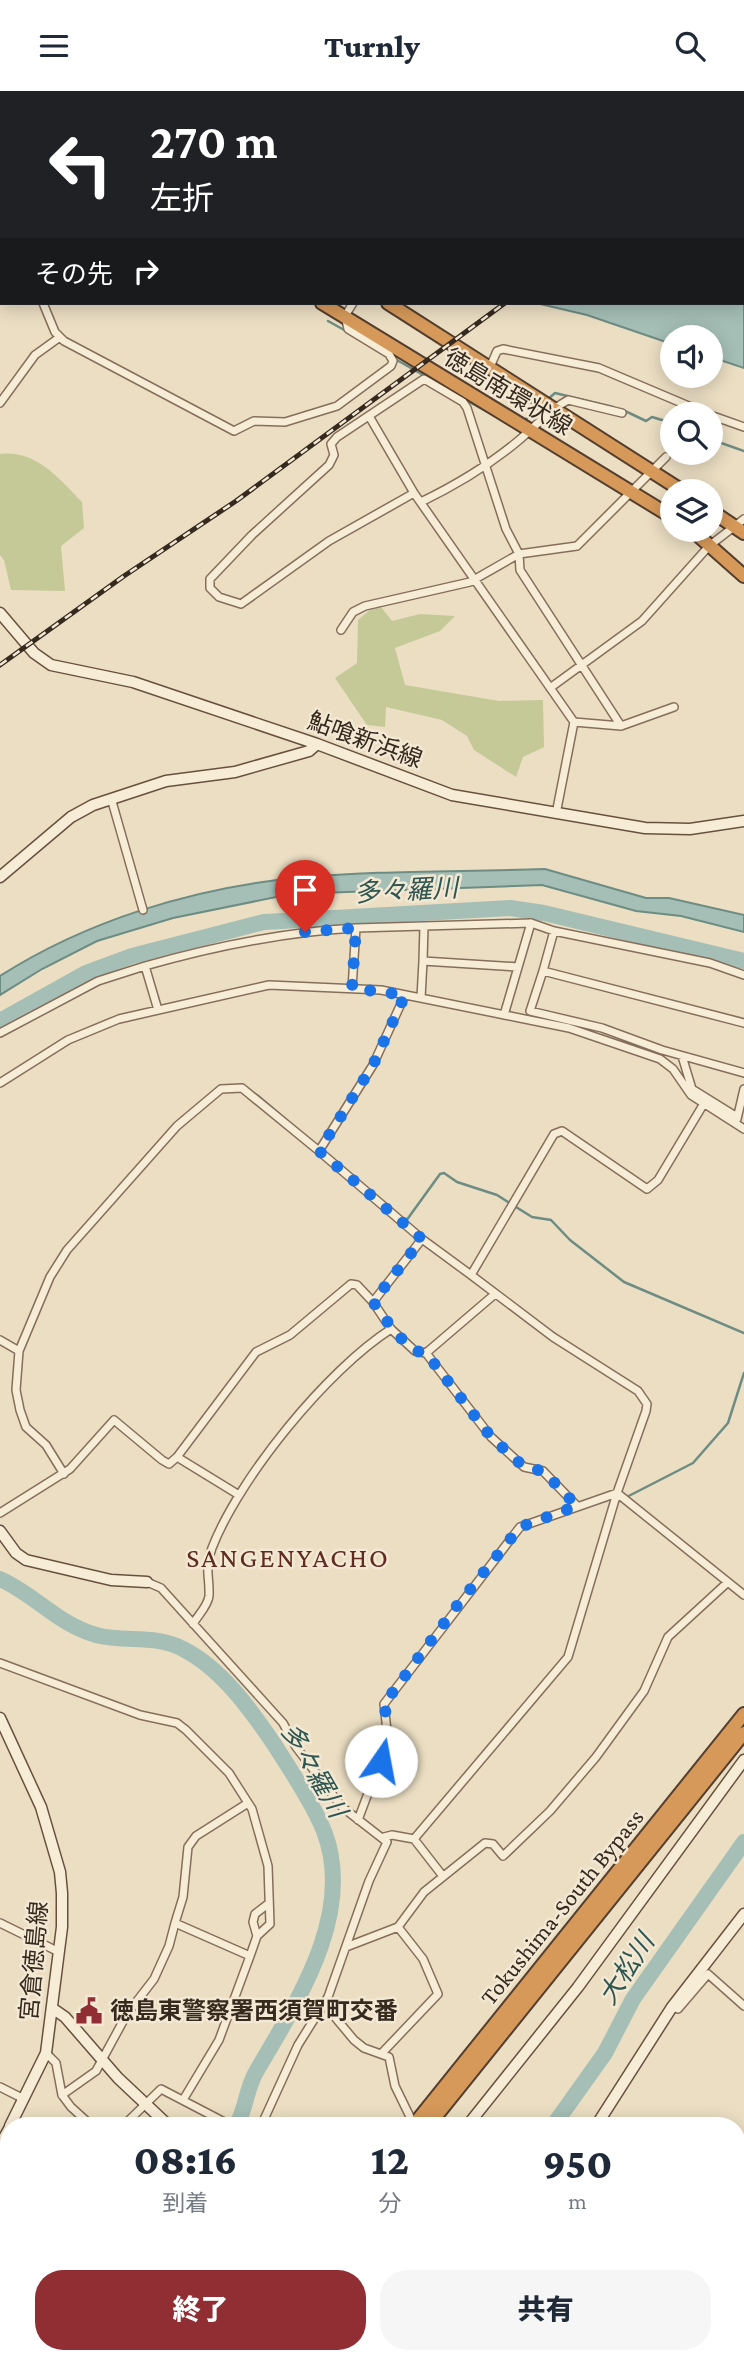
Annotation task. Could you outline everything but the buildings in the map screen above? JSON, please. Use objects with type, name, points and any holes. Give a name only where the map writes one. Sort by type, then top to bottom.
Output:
[{"type":"highway","name":"徳島南環状線","points":[[326,305],[660,510]]},
{"type":"highway","name":"徳島南環状線","points":[[391,305],[665,479]]},
{"type":"highway","points":[[723,517],[740,526]]},
{"type":"highway","points":[[706,542],[744,576]]},
{"type":"highway","name":"Tokushima-South Bypass","points":[[420,2117],[744,1714]]},
{"type":"highway","name":"Tokushima-South Bypass","points":[[435,2117],[744,1733]]},
{"type":"street","points":[[44,305],[60,337],[86,355],[138,379],[234,431],[254,421],[285,422],[337,406],[391,366],[393,361],[389,353],[348,329],[345,316],[352,305]]},
{"type":"street","points":[[0,403],[35,355],[60,337]]},
{"type":"street","points":[[490,367],[497,351],[503,349],[599,368],[679,402]]},
{"type":"street","points":[[414,493],[329,541],[242,604],[219,597],[210,588],[211,579],[252,535],[329,465],[334,455],[331,444],[337,437],[424,379],[463,403],[506,529],[519,554],[520,570],[621,726]]},
{"type":"street","points":[[421,502],[484,467],[554,407],[568,400],[622,413]]},
{"type":"street","points":[[369,416],[414,493],[574,722],[556,814]]},
{"type":"street","points":[[723,420],[744,428]]},
{"type":"street","points":[[341,630],[353,612],[365,606],[473,580],[519,554],[577,546],[660,463]]},
{"type":"street","points":[[550,688],[584,666],[642,621],[709,545],[740,526]]},
{"type":"street","name":"鮎喰新浜線","points":[[1,616],[34,653],[51,665],[133,682],[317,744],[452,795],[556,814],[669,829],[744,821]]},
{"type":"street","points":[[574,722],[621,726],[674,707]]},
{"type":"street","points":[[0,877],[71,817],[111,798],[166,781],[235,772],[309,751],[317,744]]},
{"type":"street","points":[[111,798],[143,910]]},
{"type":"street","points":[[504,1015],[531,923]]},
{"type":"street","points":[[0,1033],[98,981],[145,966],[214,946],[268,936],[356,928],[531,923],[554,931],[710,963],[744,975]]},
{"type":"street","points":[[421,998],[424,926]]},
{"type":"street","points":[[352,988],[356,928]]},
{"type":"street","points":[[554,931],[531,1012],[602,1028],[682,1056],[744,1073]]},
{"type":"street","points":[[423,961],[518,967]]},
{"type":"street","points":[[145,966],[158,1010]]},
{"type":"street","points":[[543,971],[744,1023]]},
{"type":"street","points":[[0,1083],[68,1040],[118,1019],[270,985],[352,988],[421,998],[590,1034],[660,1059],[673,1069],[685,1090],[703,1105],[737,1120]]},
{"type":"street","points":[[319,1151],[373,1065],[405,995]]},
{"type":"street","points":[[682,1056],[692,1089],[737,1120],[744,1129]]},
{"type":"street","points":[[64,1474],[52,1453],[34,1436],[23,1419],[16,1389],[19,1351],[50,1277],[67,1249],[177,1126],[221,1089],[242,1088],[422,1239],[495,1294],[644,1397],[646,1411],[617,1493],[564,1664],[414,1839]]},
{"type":"street","points":[[737,1120],[744,1089]]},
{"type":"street","points":[[471,1275],[554,1133],[562,1131],[647,1189],[658,1180],[703,1105]]},
{"type":"street","points":[[373,1302],[422,1239]]},
{"type":"street","points":[[0,1513],[64,1474],[114,1420],[169,1464],[256,1352],[290,1335],[351,1285],[357,1286],[373,1302],[391,1329],[415,1351],[426,1353],[491,1437],[524,1467],[543,1471],[577,1506]]},
{"type":"street","points":[[426,1353],[495,1294]]},
{"type":"street","points":[[193,1624],[209,1595],[205,1576],[211,1550],[239,1495],[289,1425],[345,1369],[391,1329]]},
{"type":"street","points":[[0,1340],[19,1351]]},
{"type":"street","points":[[177,1457],[239,1495]]},
{"type":"street","points":[[358,1820],[388,1740],[384,1712],[388,1697],[520,1527],[617,1493]]},
{"type":"street","points":[[617,1493],[744,1595]]},
{"type":"street","points":[[0,1531],[16,1553],[26,1560],[111,1580],[147,1582],[161,1588],[284,1723],[296,1747],[342,1807],[384,1837],[387,1842],[324,2004],[308,2025],[265,2117]]},
{"type":"street","points":[[346,1947],[398,1927],[418,1899],[442,1875],[485,1843],[493,1844],[503,1856],[550,1811],[590,1765],[644,1691],[668,1637],[729,1582]]},
{"type":"street","points":[[0,1663],[140,1715],[177,1723],[229,1773],[248,1803],[268,1866],[270,1924],[257,1936],[219,2040],[183,2099]]},
{"type":"street","name":"宮倉徳島線","points":[[0,1718],[50,1834],[62,1893],[59,1952],[46,2053],[15,2117]]},
{"type":"street","points":[[474,2117],[578,1987],[744,1760]]},
{"type":"street","points":[[62,2095],[96,2071],[127,2014],[155,1979],[169,1946],[183,1897],[188,1847],[197,1836],[248,1803]]},
{"type":"street","points":[[384,1837],[392,1835],[414,1839],[442,1875]]},
{"type":"street","points":[[257,1936],[253,1922],[255,1914],[268,1904]]},
{"type":"street","points":[[602,2117],[672,2007],[744,1914]]},
{"type":"street","points":[[0,1923],[59,1952]]},
{"type":"street","points":[[175,1923],[250,1956]]},
{"type":"street","points":[[382,2053],[438,1994],[423,1959],[398,1927]]},
{"type":"street","points":[[672,2007],[678,2009],[708,1975],[744,2006]]},
{"type":"street","points":[[324,2004],[354,2040],[373,2052],[389,2057],[395,2086],[409,2117]]},
{"type":"street","points":[[52,2008],[65,2017],[102,2061],[159,2117]]},
{"type":"street","points":[[46,2053],[56,2063],[62,2095],[82,2117]]},
{"type":"street","points":[[0,2087],[24,2099]]},
{"type":"street","points":[[132,2117],[161,2089],[216,2117]]},
{"type":"green space","points":[[0,454],[25,456],[36,461],[55,475],[82,502],[84,528],[61,546],[65,591],[11,590],[4,560],[0,555]]},
{"type":"green space","points":[[378,603],[392,621],[420,614],[455,616],[440,631],[395,648],[405,685],[499,701],[543,700],[544,747],[523,757],[516,777],[474,750],[467,736],[442,720],[386,707],[385,727],[367,725],[335,678],[357,663],[358,620]]},
{"type":"water","points":[[544,305],[744,305],[744,368],[723,361],[723,325],[660,325],[660,340],[587,315]]},
{"type":"water","points":[[545,869],[646,898],[669,898],[744,915],[744,932],[681,916],[636,911],[542,885],[291,894],[173,918],[97,941],[42,969],[0,995],[0,976],[68,939],[142,910],[218,890],[326,875]]},
{"type":"waterway","points":[[328,321],[346,331]]},
{"type":"waterway","points":[[395,359],[425,376]]},
{"type":"waterway","points":[[547,400],[555,393],[613,407]]},
{"type":"waterway","points":[[464,399],[504,421]]},
{"type":"waterway","points":[[524,421],[540,406]]},
{"type":"waterway","points":[[623,410],[646,421],[652,417],[660,419]]},
{"type":"waterway","points":[[723,444],[744,451]]},
{"type":"waterway","name":"多々羅川","points":[[0,1021],[86,973],[132,956],[264,922],[510,908],[544,913],[744,961]]},
{"type":"waterway","points":[[257,1095],[284,1118]]},
{"type":"waterway","points":[[401,1217],[406,1221],[440,1174],[444,1173],[457,1182],[497,1195],[532,1217],[551,1220],[570,1240],[624,1282],[744,1333]]},
{"type":"waterway","points":[[617,1502],[693,1463],[728,1423],[744,1373]]},
{"type":"waterway","name":"多々羅川","points":[[0,1579],[83,1630],[107,1637],[172,1644],[210,1667],[234,1691],[265,1731],[314,1809],[324,1831],[332,1862],[332,1894],[327,1926],[304,1987],[253,2079],[240,2117]]},
{"type":"waterway","points":[[493,1751],[571,1657]]},
{"type":"waterway","name":"大松川","points":[[559,2117],[605,2053],[633,1999],[744,1842]]},
{"type":"railway","points":[[0,665],[124,576],[236,501],[502,305]]},
{"type":"place","name":"徳島東警察署西須賀町交番","points":[[89,2011]]},
{"type":"district","name":"SANGENYACHO","points":[[288,1557]]},
{"type":"route","points":[[305,932],[356,928],[352,988],[405,995],[373,1065],[319,1151],[422,1239],[373,1302],[391,1329],[415,1351],[426,1353],[491,1437],[524,1467],[543,1471],[577,1506],[520,1527],[456,1607],[384,1704],[389,1731],[381,1761]]}]
